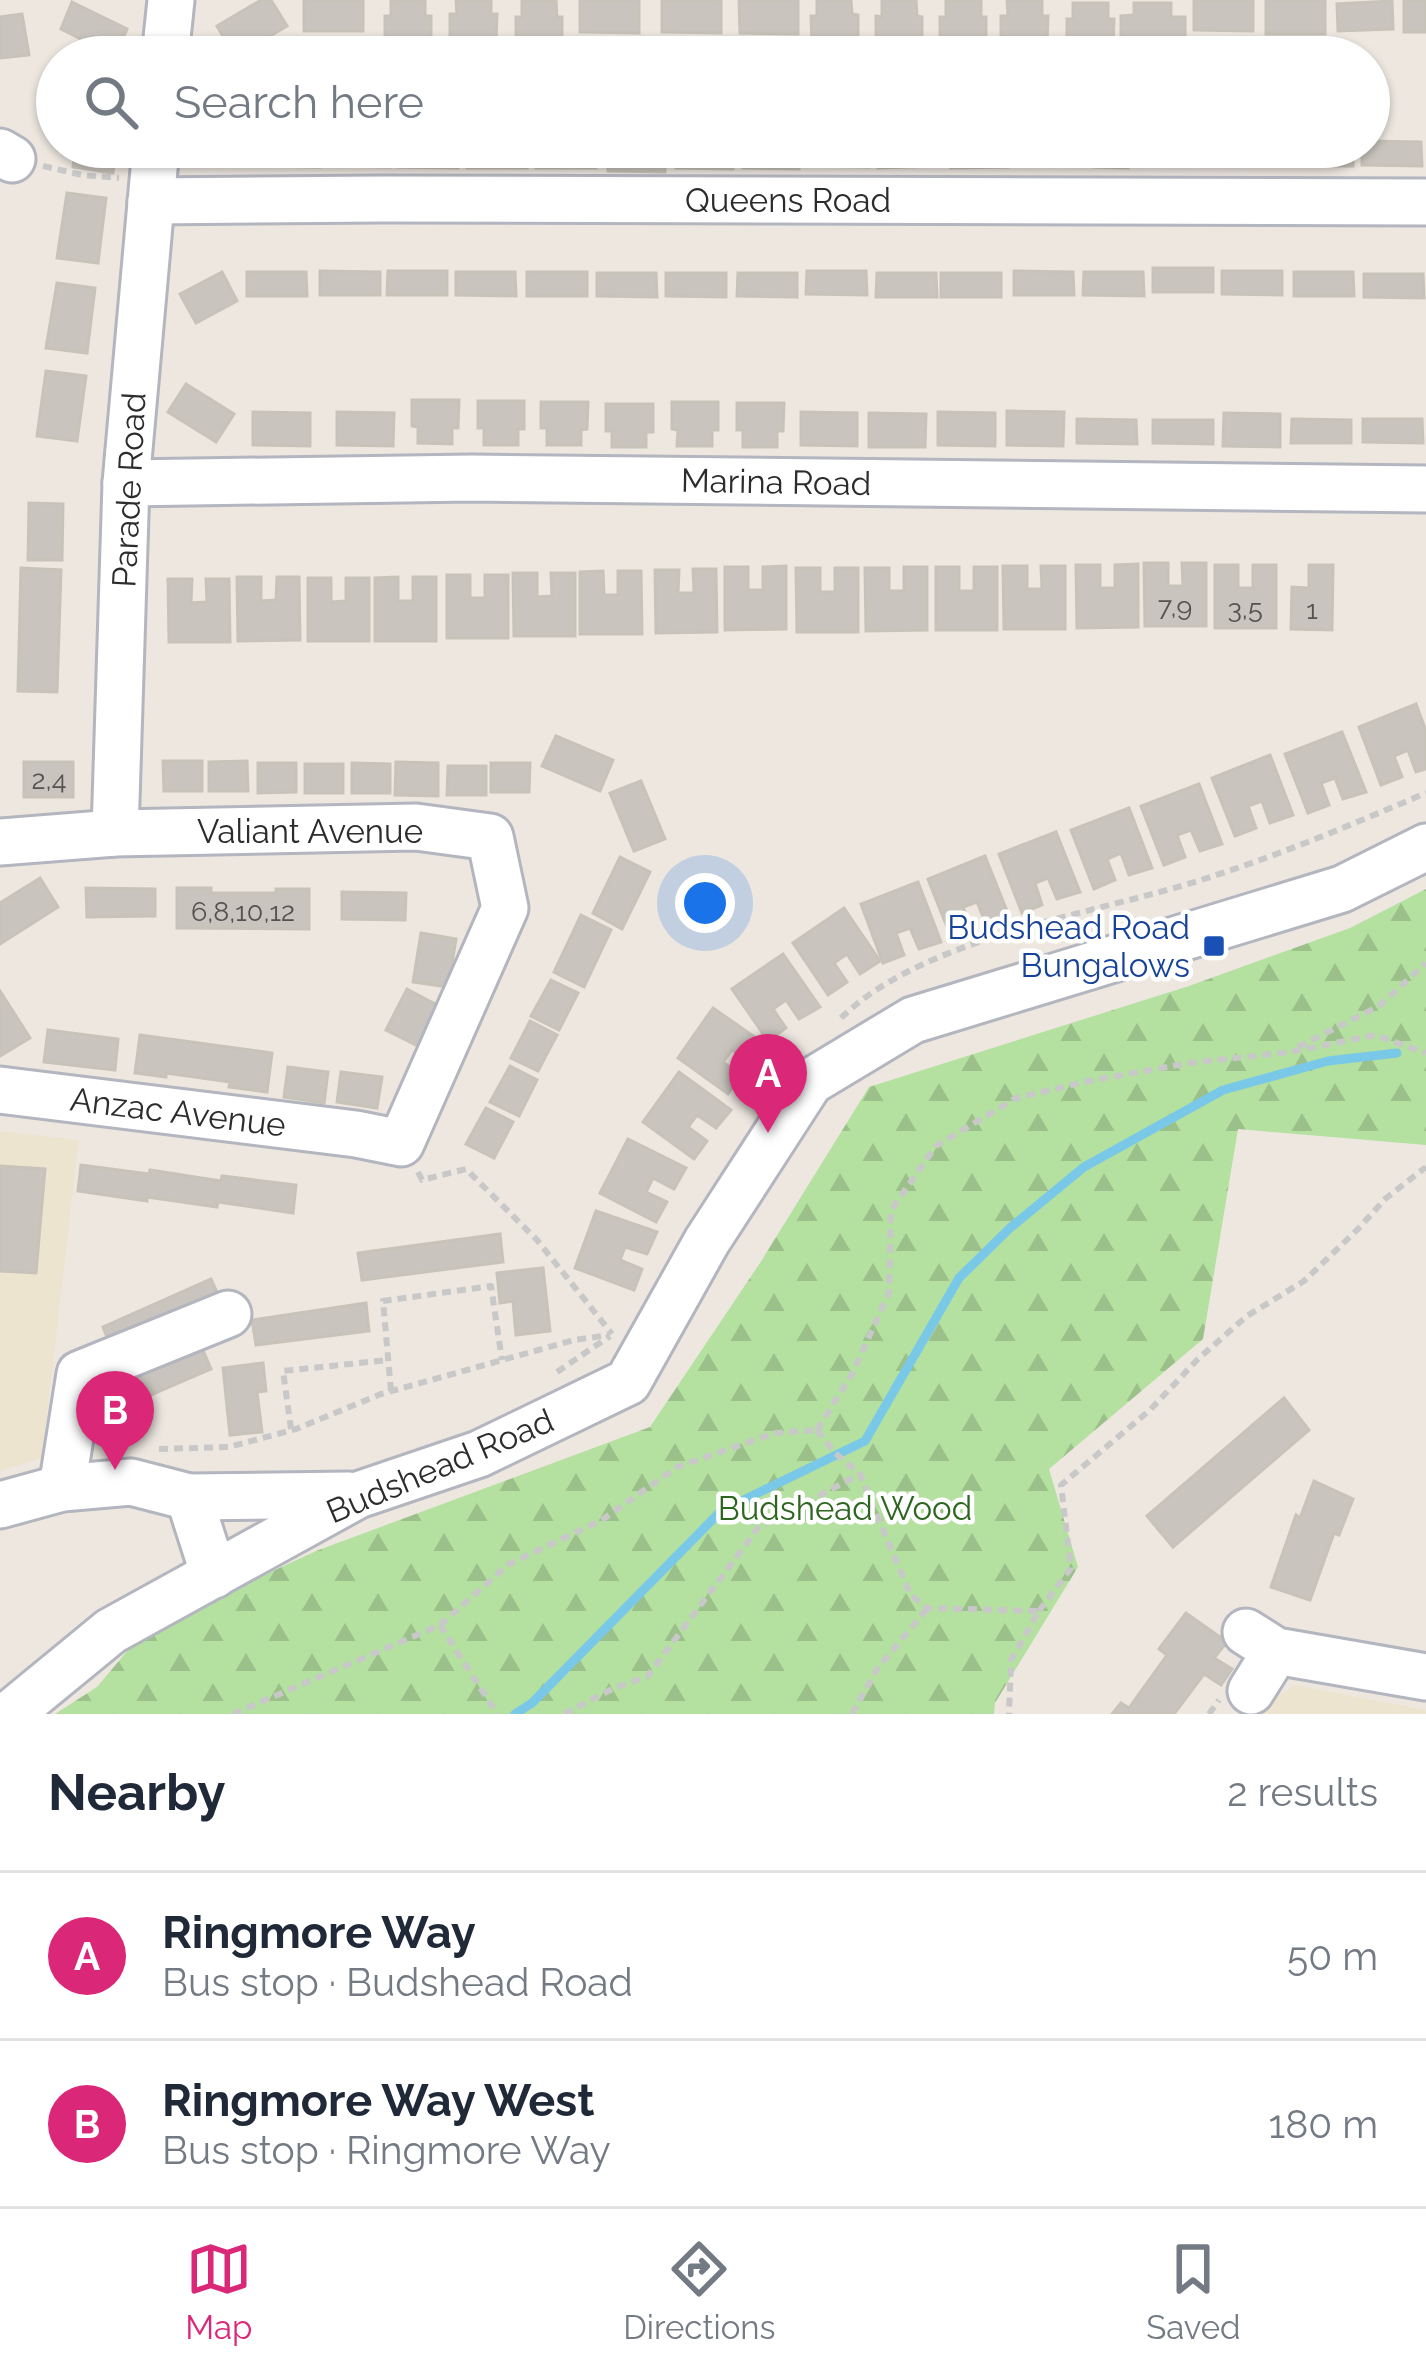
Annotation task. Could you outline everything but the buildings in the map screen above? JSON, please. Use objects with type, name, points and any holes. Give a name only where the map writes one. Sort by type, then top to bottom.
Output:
[{"type":"street","points":[[167,36],[170,0]]},
{"type":"street","name":"Queens Road","points":[[153,176],[478,199],[1426,202]]},
{"type":"street","name":"Parade Road","points":[[115,833],[126,483],[153,176]]},
{"type":"street","name":"Marina Road","points":[[126,483],[472,478],[1426,489]]},
{"type":"street","name":"Valiant Avenue","points":[[115,833],[416,827],[490,837],[505,908],[401,1143],[356,1134]]},
{"type":"street","points":[[0,842],[115,833]]},
{"type":"street","name":"Budshead Road","points":[[10,1714],[112,1631],[358,1495],[479,1454],[628,1382],[707,1240],[810,1082],[913,1020],[1342,890],[1426,847]]},
{"type":"street","name":"Anzac Avenue","points":[[0,1090],[356,1134]]},
{"type":"street","points":[[62,1488],[80,1374],[228,1314]]},
{"type":"street","points":[[0,1504],[62,1488],[130,1483],[189,1497],[358,1495]]},
{"type":"street","points":[[189,1497],[214,1575]]},
{"type":"street","points":[[1251,1691],[1261,1642],[1426,1677]]},
{"type":"path","points":[[6,155],[36,163]]},
{"type":"path","points":[[55,168],[82,175],[153,176]]},
{"type":"path","points":[[942,955],[1203,880],[1426,794]]},
{"type":"path","points":[[1290,1052],[1378,1006],[1426,963]]},
{"type":"path","points":[[818,1430],[852,1374],[889,1293],[891,1210],[936,1146],[1016,1098],[1189,1064],[1290,1052],[1376,1035],[1426,1053]]},
{"type":"path","points":[[1010,1714],[1010,1660],[1072,1568],[1061,1485],[1150,1410],[1247,1316],[1304,1281],[1385,1199],[1426,1167]]},
{"type":"path","points":[[160,1449],[229,1447],[291,1430],[391,1391],[574,1340],[613,1334],[537,1240],[466,1169]]},
{"type":"path","points":[[391,1391],[382,1301],[491,1286],[502,1360]]},
{"type":"path","points":[[291,1430],[283,1371],[388,1360]]},
{"type":"path","points":[[818,1430],[834,1452],[860,1474],[910,1594],[927,1608],[1039,1611]]},
{"type":"path","points":[[233,1714],[440,1625],[508,1564],[602,1520],[677,1467],[776,1433],[818,1430]]},
{"type":"path","points":[[564,1714],[647,1677],[758,1528],[860,1474]]},
{"type":"path","points":[[852,1714],[878,1669],[927,1608]]},
{"type":"path","points":[[440,1625],[497,1713]]},
{"type":"shaded area","points":[[0,1131],[79,1140],[42,1458],[0,1471]]},
{"type":"shaded area","points":[[1294,1685],[1426,1710],[1426,1714],[1253,1714]]},
{"type":"green space","name":"Budshead Wood","points":[[1426,889],[1426,1145],[1238,1129],[1203,1339],[1049,1469],[1078,1567],[995,1703],[994,1714],[55,1714],[97,1687],[144,1631],[316,1551],[650,1427],[760,1263],[869,1087],[1189,986],[1350,928]]},
{"type":"waterway","points":[[515,1714],[532,1703],[721,1511],[865,1441],[959,1278],[1084,1167],[1223,1090],[1328,1061],[1397,1053]]},
{"type":"place","name":"Budshead Road Bungalows","points":[[1214,946]]},
{"type":"place","name":"Ringmore Way","points":[[768,1133]]},
{"type":"place","name":"Ringmore Way West","points":[[115,1470]]}]
